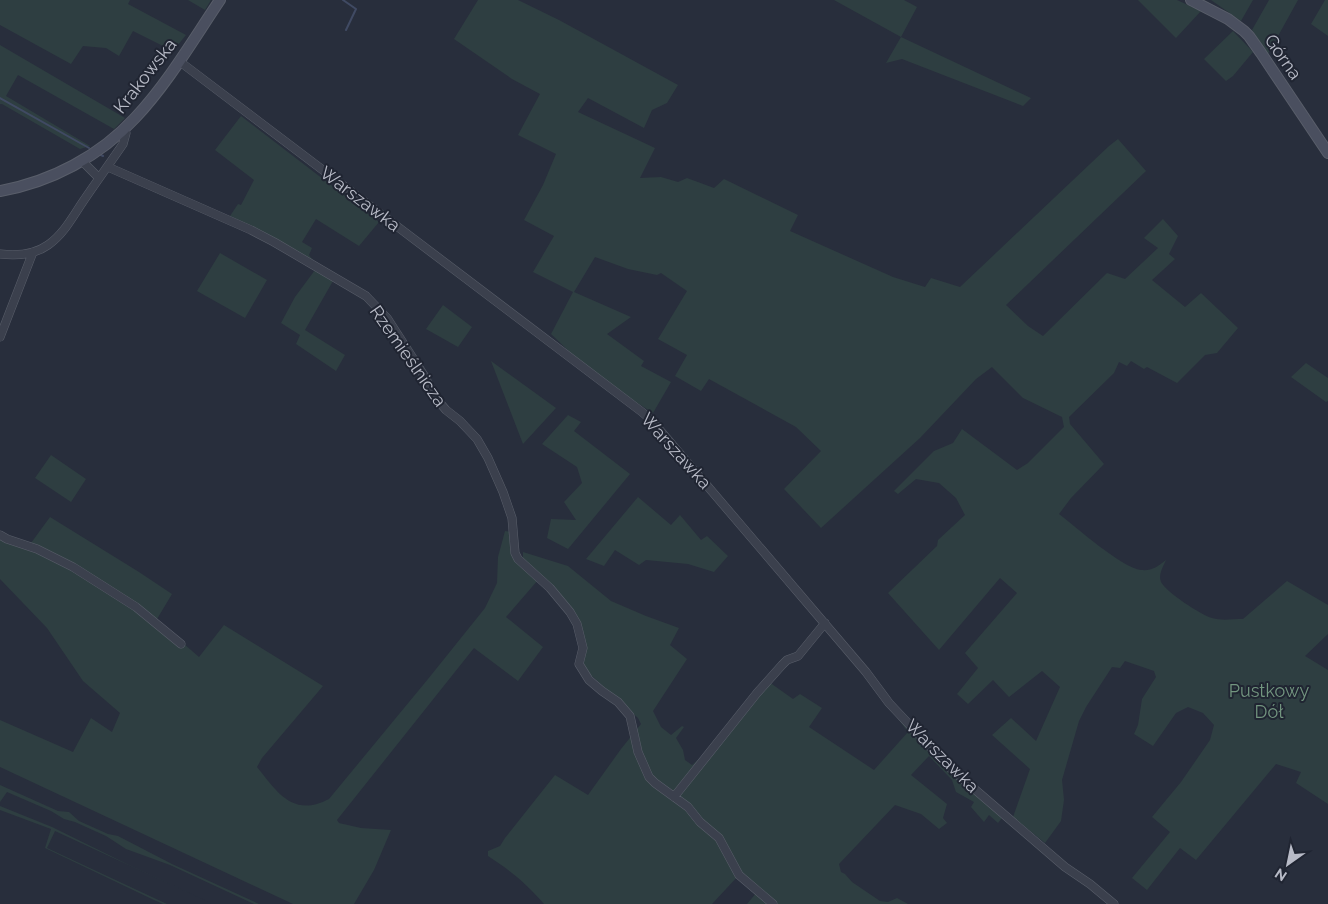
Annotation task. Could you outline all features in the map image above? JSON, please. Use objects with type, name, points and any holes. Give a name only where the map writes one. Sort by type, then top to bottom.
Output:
[{"type":"main road","name":"Krakowska","points":[[0,192],[39,181],[71,167],[104,146],[124,130],[151,101],[220,0]]},
{"type":"main road","name":"Górna","points":[[1191,0],[1228,19],[1244,31],[1261,53],[1328,153]]},
{"type":"street","name":"Warszawka","points":[[179,61],[652,421],[825,623],[889,703],[950,768],[1065,867],[1114,904]]},
{"type":"street","points":[[0,254],[16,256],[33,252],[48,246],[63,232],[124,144],[126,132],[124,130]]},
{"type":"street","points":[[82,161],[99,178]]},
{"type":"street","name":"Rzemieślnicza","points":[[108,166],[274,242],[366,296],[387,318],[435,397],[477,439],[499,483],[512,518],[515,553],[518,559],[550,588],[570,612],[577,624],[583,648],[579,664],[589,680],[618,702],[630,716],[638,752],[649,777],[674,797]]},
{"type":"street","points":[[0,337],[33,252]]},
{"type":"street","points":[[0,535],[37,549],[73,567],[136,607],[181,644]]},
{"type":"street","points":[[773,904],[739,875],[719,838],[674,797],[769,679],[787,660],[798,656],[825,623]]},
{"type":"green space","points":[[0,0],[130,0],[128,4],[186,35],[173,51],[133,31],[119,56],[106,48],[83,46],[71,64],[0,25]]},
{"type":"green space","points":[[188,0],[211,0],[205,10]]},
{"type":"green space","name":"Pustkowy Dół","points":[[478,0],[518,0],[559,20],[678,85],[667,103],[652,110],[644,128],[588,98],[578,112],[655,148],[640,178],[661,177],[678,182],[687,178],[714,188],[724,179],[798,215],[790,231],[893,277],[925,287],[931,278],[960,287],[1118,139],[1146,171],[1006,305],[1028,326],[1043,336],[1107,273],[1125,279],[1158,248],[1144,238],[1163,219],[1178,236],[1169,254],[1175,259],[1152,280],[1185,307],[1201,293],[1238,328],[1217,353],[1205,355],[1177,383],[1147,367],[1144,369],[1131,361],[1127,366],[1119,362],[1114,373],[1069,417],[1070,424],[1104,464],[1071,498],[1059,514],[1111,555],[1133,568],[1148,570],[1157,567],[1166,560],[1160,577],[1164,586],[1184,603],[1212,618],[1223,620],[1243,619],[1287,581],[1328,605],[1328,634],[1305,656],[1328,670],[1328,804],[1296,783],[1301,772],[1276,764],[1196,860],[1180,848],[1147,890],[1132,878],[1170,832],[1152,817],[1181,782],[1210,740],[1214,725],[1203,713],[1188,707],[1176,713],[1153,746],[1134,734],[1138,725],[1142,699],[1156,677],[1154,671],[1125,661],[1120,668],[1112,667],[1079,721],[1062,780],[1064,800],[1061,821],[1045,843],[1013,817],[1030,769],[992,735],[1011,718],[1036,741],[1060,687],[1042,671],[1009,697],[993,680],[968,704],[957,694],[978,668],[965,653],[1017,593],[1000,578],[939,650],[888,593],[937,546],[938,540],[965,515],[956,498],[939,483],[916,479],[898,494],[894,491],[934,451],[953,443],[962,429],[1017,470],[1028,463],[1064,427],[1062,417],[1023,398],[992,367],[976,379],[920,438],[821,528],[784,489],[821,451],[796,427],[709,379],[701,391],[675,376],[687,355],[658,339],[687,291],[661,273],[657,275],[628,269],[595,257],[574,292],[631,317],[607,334],[644,361],[641,366],[671,382],[653,413],[625,395],[579,361],[551,334],[573,292],[533,272],[554,236],[524,220],[543,185],[556,154],[518,135],[540,94],[512,79],[454,39]]},
{"type":"green space","points":[[834,0],[904,0],[917,7],[901,37]]},
{"type":"green space","points":[[1138,0],[1177,0],[1201,11],[1176,38]]},
{"type":"green space","points":[[1211,0],[1253,0],[1241,21]]},
{"type":"green space","points":[[1269,0],[1298,0],[1268,54],[1252,30]]},
{"type":"green space","points":[[1325,0],[1328,0],[1328,36],[1311,24]]},
{"type":"green space","points":[[1233,31],[1253,52],[1233,76],[1226,81],[1204,59]]},
{"type":"green space","points":[[901,37],[1031,98],[1023,106],[902,59],[886,63]]},
{"type":"green space","points":[[0,45],[125,118],[114,129],[18,75],[6,96],[90,146],[80,149],[0,104]]},
{"type":"green space","points":[[241,116],[379,222],[359,246],[316,219],[302,242],[312,248],[309,255],[317,265],[273,238],[230,216],[238,204],[241,205],[254,180],[215,150]]},
{"type":"green space","points":[[220,253],[267,280],[245,318],[197,291]]},
{"type":"green space","points":[[315,270],[333,281],[305,330],[345,355],[336,371],[296,344],[300,335],[281,323],[295,297]]},
{"type":"green space","points":[[443,305],[472,327],[458,347],[426,329]]},
{"type":"green space","points":[[491,361],[556,408],[523,444]]},
{"type":"green space","points":[[1306,363],[1328,378],[1328,401],[1326,402],[1291,377]]},
{"type":"green space","points":[[568,415],[581,422],[574,431],[630,474],[568,549],[547,538],[551,519],[576,520],[564,502],[582,483],[577,467],[542,444]]},
{"type":"green space","points":[[51,455],[86,479],[71,502],[35,478]]},
{"type":"green space","points":[[638,497],[671,525],[680,515],[701,540],[707,536],[728,556],[714,572],[688,564],[646,560],[639,565],[615,550],[604,566],[586,559]]},
{"type":"green space","points":[[50,517],[172,594],[157,619],[72,564],[31,543]]},
{"type":"green space","points":[[505,531],[512,532],[514,553],[538,580],[506,617],[543,647],[518,681],[474,648],[337,820],[339,823],[361,828],[391,830],[374,870],[354,904],[293,904],[0,767],[0,720],[73,752],[91,718],[112,732],[120,713],[83,681],[47,628],[0,579],[0,538],[33,549],[65,565],[134,609],[184,644],[199,657],[224,625],[323,686],[262,758],[257,767],[287,800],[305,806],[329,799],[485,608],[497,583],[498,557]]},
{"type":"green space","points":[[523,552],[568,566],[611,601],[679,628],[670,645],[687,659],[653,711],[661,727],[671,735],[682,726],[684,727],[676,738],[683,750],[685,760],[692,765],[701,757],[706,758],[769,682],[793,699],[800,694],[822,708],[809,727],[874,770],[908,732],[881,696],[925,744],[1002,818],[998,823],[989,815],[984,822],[971,807],[974,802],[956,792],[952,780],[929,756],[911,775],[947,804],[943,818],[947,823],[939,829],[921,814],[895,805],[839,864],[841,872],[852,882],[880,901],[888,902],[897,898],[908,904],[747,904],[757,892],[739,875],[712,904],[544,904],[518,878],[488,856],[488,851],[500,846],[555,775],[588,795],[641,724],[638,718],[581,666],[579,622],[523,559]]},
{"type":"green space","points":[[0,785],[58,811],[69,812],[79,821],[108,834],[118,836],[172,864],[259,904],[254,904],[170,865],[126,849],[106,836],[64,819],[51,811],[7,792],[0,802]]},
{"type":"green space","points":[[0,806],[52,827],[213,904],[55,831],[47,848],[167,904],[154,900],[45,848],[51,829],[0,810]]},
{"type":"waterway","points":[[343,0],[356,9],[346,30]]},
{"type":"waterway","points":[[0,98],[89,148]]}]
